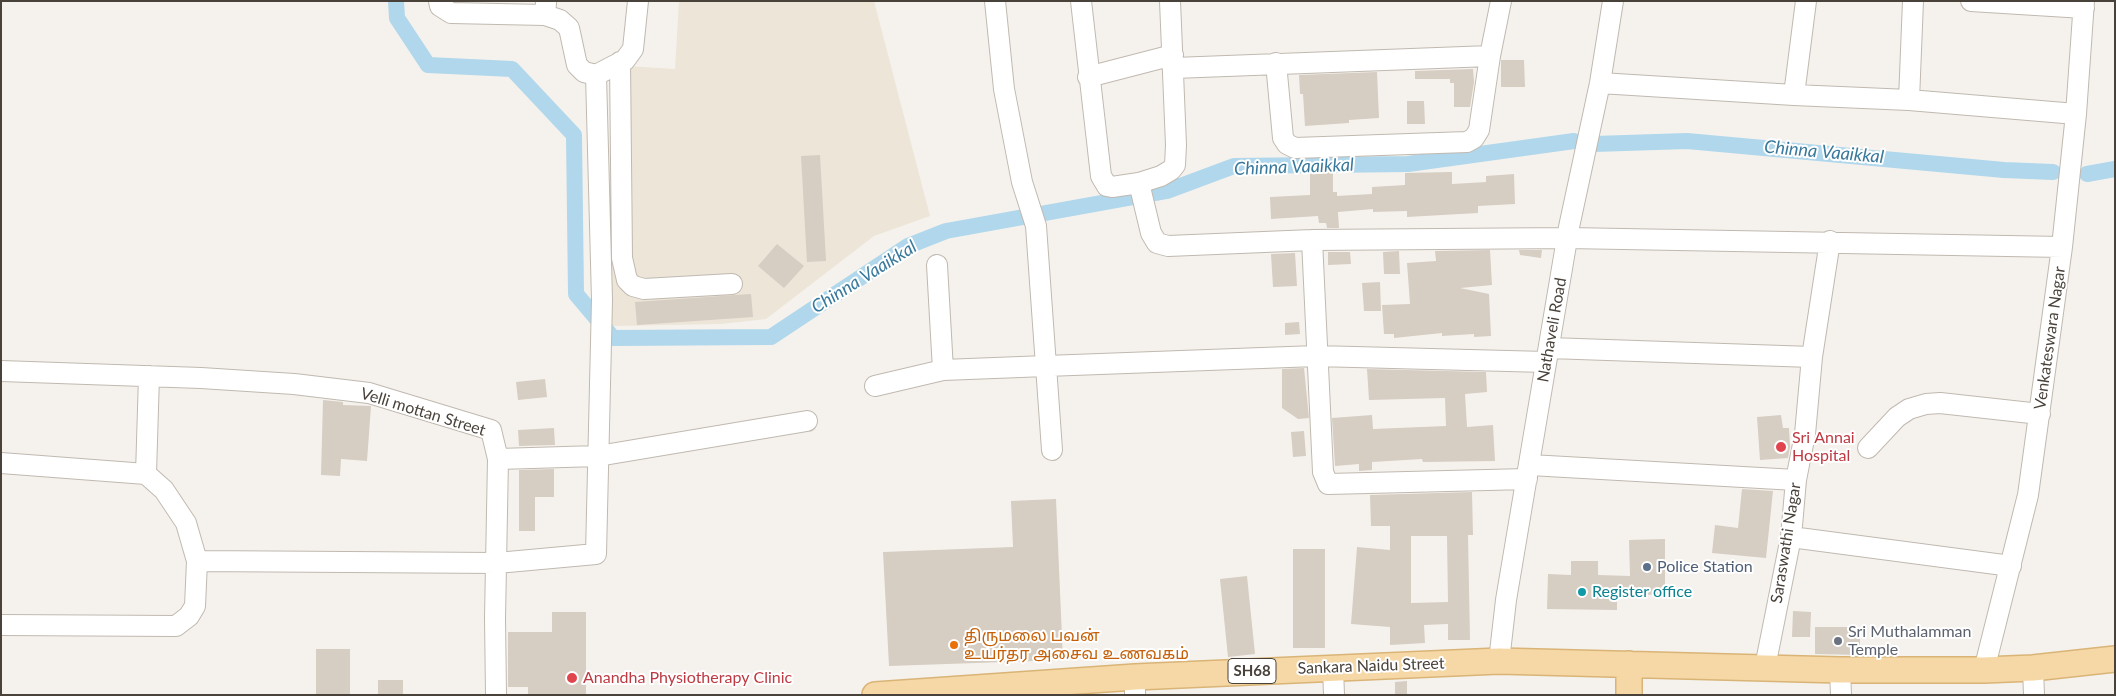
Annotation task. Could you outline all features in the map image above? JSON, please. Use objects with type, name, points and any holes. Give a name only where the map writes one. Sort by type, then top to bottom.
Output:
[{"type":"main road","name":"SH68","points":[[1629,664],[1840,670],[1984,670],[2033,668],[2115,659]]},
{"type":"main road","name":"Sankara Naidu Street","points":[[875,695],[1135,686],[1333,668],[1500,661],[1629,664]]},
{"type":"main road","points":[[1629,664],[1629,695]]},
{"type":"street","points":[[439,1],[440,6],[451,13],[545,8],[569,28],[576,65],[584,72],[596,75],[625,60],[633,49],[638,1]]},
{"type":"street","points":[[994,1],[1004,90],[1022,182],[1036,226],[1052,450]]},
{"type":"street","points":[[1080,1],[1088,77],[1103,182],[1112,187],[1142,193]]},
{"type":"street","points":[[1142,193],[1175,165],[1170,1]]},
{"type":"street","points":[[1276,63],[1283,138],[1287,144],[1295,148],[1467,142],[1474,138],[1479,130],[1490,56],[1501,1]]},
{"type":"street","name":"Nathaveli Road","points":[[1500,661],[1506,600],[1568,238],[1589,128],[1600,83],[1613,1]]},
{"type":"street","points":[[1794,95],[1806,1]]},
{"type":"street","points":[[1909,100],[1913,1]]},
{"type":"street","points":[[1971,1],[2084,5]]},
{"type":"street","name":"Venkateswara Nagar","points":[[1984,670],[2028,495],[2062,247],[2076,114],[2084,5]]},
{"type":"street","points":[[1088,77],[1173,61],[1276,63],[1490,56]]},
{"type":"street","points":[[620,62],[622,258],[627,280],[633,286],[644,289],[732,284]]},
{"type":"street","points":[[197,561],[497,563],[596,554],[602,300],[596,75]]},
{"type":"street","points":[[1600,83],[1909,100],[2076,114]]},
{"type":"street","points":[[1142,193],[1151,234],[1158,243],[1168,246],[1312,240],[1568,238],[1830,241],[2062,247]]},
{"type":"street","points":[[1312,240],[1322,472],[1328,484],[1529,472],[1796,480]]},
{"type":"street","name":"Saraswathi Nagar","points":[[1764,667],[1791,537],[1796,480],[1805,434],[1812,357],[1830,241]]},
{"type":"street","points":[[937,265],[943,370]]},
{"type":"street","points":[[875,386],[943,370],[1316,356],[1812,357]]},
{"type":"street","name":"Velli mottan Street","points":[[1,371],[149,376],[294,384],[369,393],[491,430],[498,460],[495,618],[496,695]]},
{"type":"street","points":[[146,474],[149,376]]},
{"type":"street","points":[[1868,448],[1897,417],[1909,409],[1926,404],[1940,402],[2040,414]]},
{"type":"street","points":[[498,460],[598,456],[807,421]]},
{"type":"street","points":[[1,463],[146,474],[164,490],[186,523],[197,561],[196,606],[189,616],[176,626],[1,625]]},
{"type":"street","points":[[1791,537],[2011,566]]},
{"type":"street","points":[[1333,668],[1334,695]]},
{"type":"street","points":[[2033,668],[2034,695]]},
{"type":"street","points":[[1840,670],[1841,695]]},
{"type":"shaded area","points":[[679,1],[874,1],[930,216],[874,236],[766,319],[721,324],[610,326],[611,65],[675,69]]},
{"type":"building","points":[[1501,60],[1524,60],[1525,87],[1501,87]]},
{"type":"building","points":[[1473,69],[1474,82],[1470,107],[1454,107],[1454,83],[1450,83],[1450,79],[1415,79],[1415,71]]},
{"type":"building","points":[[1377,72],[1379,118],[1349,120],[1349,123],[1305,126],[1303,94],[1300,94],[1299,75]]},
{"type":"building","points":[[1407,101],[1424,101],[1425,124],[1407,124]]},
{"type":"building","points":[[820,155],[826,261],[807,262],[801,156]]},
{"type":"building","points":[[1310,171],[1333,171],[1333,192],[1337,192],[1337,196],[1372,194],[1372,187],[1405,185],[1405,173],[1452,172],[1452,184],[1486,182],[1486,176],[1514,174],[1515,204],[1478,206],[1478,213],[1407,217],[1407,211],[1373,212],[1373,209],[1338,212],[1339,228],[1327,228],[1326,223],[1319,223],[1318,216],[1271,219],[1270,197],[1310,195]]},
{"type":"building","points":[[777,244],[804,266],[784,288],[758,266]]},
{"type":"building","points":[[1490,250],[1492,285],[1460,288],[1489,294],[1491,336],[1474,337],[1474,334],[1442,336],[1442,333],[1394,338],[1394,334],[1384,334],[1382,305],[1410,304],[1407,263],[1436,261],[1435,251]]},
{"type":"building","points":[[1519,250],[1542,250],[1541,258],[1520,255]]},
{"type":"building","points":[[1399,251],[1400,274],[1384,274],[1383,252]]},
{"type":"building","points":[[1328,252],[1350,252],[1351,264],[1328,265]]},
{"type":"building","points":[[1295,253],[1297,286],[1273,287],[1271,254]]},
{"type":"building","points":[[1380,282],[1381,311],[1364,311],[1362,283]]},
{"type":"building","points":[[751,294],[753,317],[637,325],[635,302]]},
{"type":"building","points":[[1299,322],[1300,334],[1285,335],[1285,323]]},
{"type":"building","points":[[1304,368],[1309,418],[1298,419],[1282,408],[1282,369]]},
{"type":"building","points":[[1367,369],[1486,372],[1487,392],[1465,394],[1467,427],[1493,425],[1495,461],[1423,462],[1422,459],[1372,462],[1372,470],[1359,471],[1359,464],[1335,466],[1332,418],[1372,415],[1373,429],[1446,426],[1445,398],[1369,400]]},
{"type":"building","points":[[545,379],[547,397],[518,400],[516,382]]},
{"type":"building","points":[[323,400],[343,402],[343,405],[371,406],[367,461],[341,459],[340,476],[321,475]]},
{"type":"building","points":[[1781,415],[1783,428],[1789,428],[1790,447],[1788,458],[1760,460],[1757,417]]},
{"type":"building","points":[[554,428],[555,445],[519,446],[518,430]]},
{"type":"building","points":[[1304,431],[1306,456],[1293,457],[1291,432]]},
{"type":"building","points":[[554,469],[554,497],[535,497],[535,531],[519,531],[519,470]]},
{"type":"building","points":[[1742,489],[1773,491],[1766,558],[1712,553],[1715,525],[1738,528]]},
{"type":"building","points":[[1472,492],[1473,535],[1468,535],[1470,640],[1448,640],[1448,624],[1424,625],[1425,643],[1390,645],[1390,627],[1351,624],[1357,547],[1390,550],[1390,526],[1371,526],[1370,495]],"holes":[[[1411,536],[1447,536],[1448,602],[1411,603]]]},
{"type":"building","points":[[1056,499],[1063,660],[889,666],[883,552],[1013,547],[1011,501]]},
{"type":"building","points":[[1665,539],[1665,594],[1617,596],[1617,610],[1547,609],[1548,574],[1571,575],[1571,561],[1598,561],[1598,575],[1630,576],[1629,540]]},
{"type":"building","points":[[1293,549],[1325,549],[1325,648],[1293,648]]},
{"type":"building","points":[[1247,576],[1255,654],[1228,657],[1220,579]]},
{"type":"building","points":[[1793,611],[1811,612],[1810,637],[1792,637]]},
{"type":"building","points":[[552,612],[586,612],[586,695],[528,695],[528,687],[508,687],[508,632],[552,632]]},
{"type":"building","name":"Sri Muthalamman Temple","points":[[1815,627],[1860,627],[1860,655],[1815,654]]},
{"type":"building","points":[[316,649],[350,649],[350,695],[316,695]]},
{"type":"building","points":[[378,680],[403,680],[403,695],[378,695]]},
{"type":"building","points":[[1407,681],[1407,695],[1395,695],[1395,682]]},
{"type":"waterway","name":"Chinna Vaaikkal","points":[[396,1],[397,18],[428,65],[512,69],[574,135],[576,294],[613,338],[771,337],[908,246],[946,231],[1167,191],[1234,166],[1408,164],[1574,141]]},
{"type":"waterway","name":"Chinna Vaaikkal","points":[[1594,144],[1687,141],[2004,170],[2053,172]]},
{"type":"waterway","name":"Chinna Vaaikkal","points":[[2087,174],[2115,169]]},
{"type":"place","name":"Sri Annai Hospital","points":[[1781,447]]},
{"type":"place","name":"Police Station","points":[[1647,567]]},
{"type":"place","name":"Register office","points":[[1582,592]]},
{"type":"place","name":"Sri Muthalamman Temple","points":[[1838,641]]},
{"type":"place","name":"திருமலை பவன் உயர்தர அசைவ உணவகம்","points":[[954,645]]},
{"type":"place","name":"Anandha Physiotherapy Clinic","points":[[572,678]]}]
